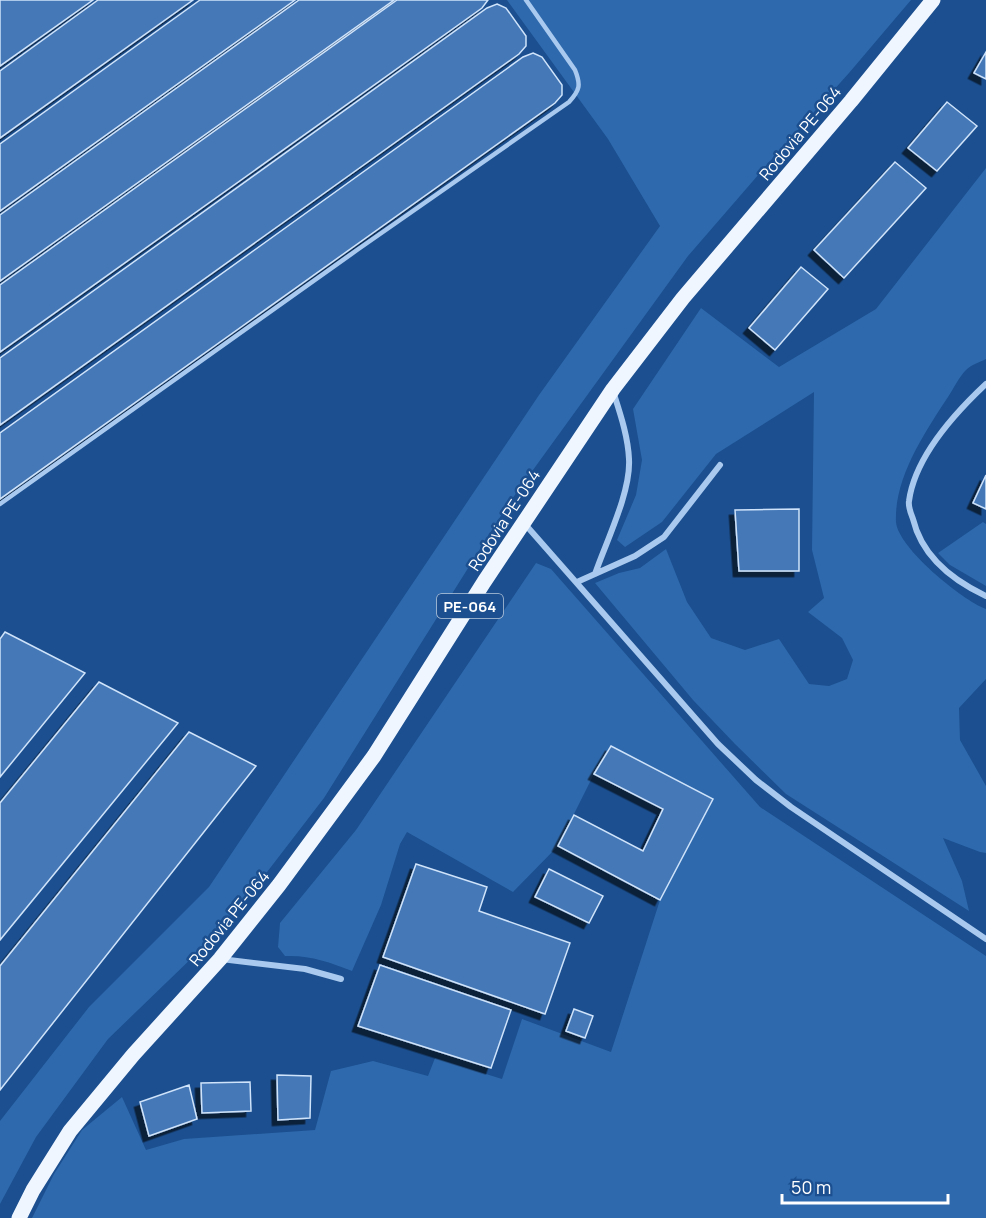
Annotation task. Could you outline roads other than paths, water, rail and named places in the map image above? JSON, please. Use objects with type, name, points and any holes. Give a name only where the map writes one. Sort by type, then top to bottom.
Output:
[{"type":"main road","name":"Rodovia PE-064","points":[[19,1218],[33,1190],[70,1131],[133,1055],[220,959],[279,885],[374,756],[524,522],[613,389],[683,298],[851,101],[933,0]]},
{"type":"street","points":[[986,384],[940,434],[917,474],[909,503],[917,534],[931,556],[944,571],[972,590],[986,596]]},
{"type":"street","points":[[595,574],[624,494],[629,460],[625,430],[613,389]]},
{"type":"street","points":[[577,582],[635,556],[664,537],[720,465]]},
{"type":"street","points":[[524,522],[718,744],[756,780],[791,807],[986,939]]},
{"type":"street","points":[[220,959],[296,968],[341,980]]},
{"type":"lane","points":[[0,504],[569,102],[579,92],[580,83],[575,70],[526,0]]}]
